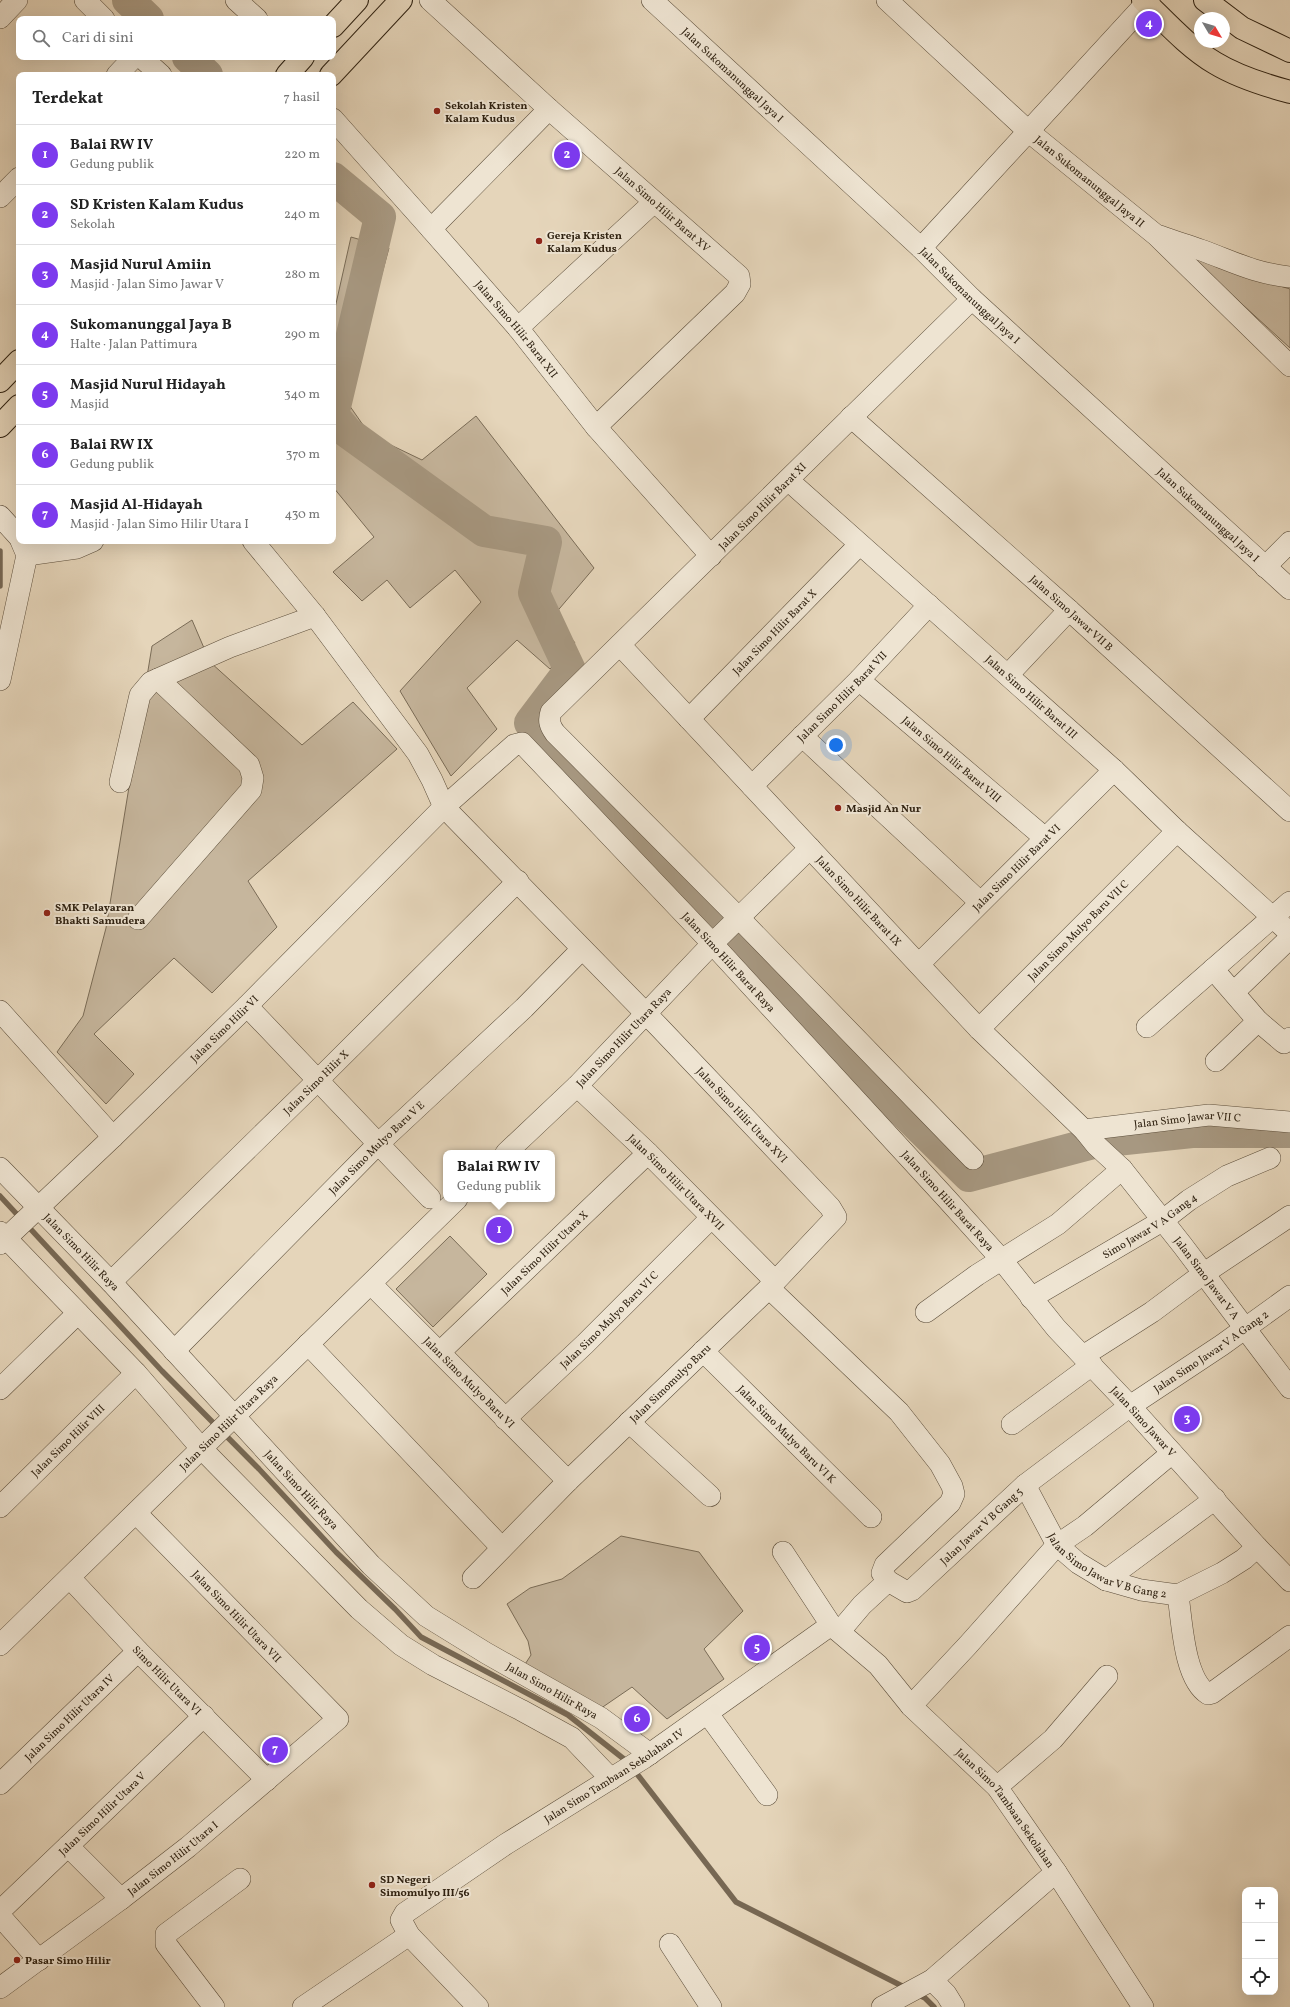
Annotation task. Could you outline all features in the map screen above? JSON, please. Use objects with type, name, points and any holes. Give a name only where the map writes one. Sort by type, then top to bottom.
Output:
[{"type":"main road","points":[[336,23],[357,0]]},
{"type":"main road","points":[[334,72],[401,0]]},
{"type":"main road","points":[[1205,0],[1242,28],[1290,51]]},
{"type":"main road","points":[[1146,1],[1181,36],[1214,63],[1241,76],[1290,92]]},
{"type":"main road","points":[[290,72],[300,60]]},
{"type":"main road","points":[[0,381],[16,364]]},
{"type":"main road","points":[[0,426],[16,409]]},
{"type":"street","points":[[0,18],[17,0]]},
{"type":"street","points":[[85,0],[101,16]]},
{"type":"street","points":[[236,0],[254,16]]},
{"type":"street","name":"Jalan Simo Hilir Barat XV","points":[[430,0],[549,110],[739,276],[740,284],[735,292],[596,427]]},
{"type":"street","name":"Jalan Sukomanunggal Jaya I","points":[[652,0],[921,248],[972,299],[1290,589]]},
{"type":"street","name":"Jalan Sukomanunggal Jaya II","points":[[887,0],[1028,131],[1156,235],[1290,366]]},
{"type":"street","points":[[921,248],[1146,1]]},
{"type":"street","points":[[120,72],[131,60]]},
{"type":"street","points":[[144,60],[158,72]]},
{"type":"street","points":[[431,229],[549,110]]},
{"type":"street","name":"Jalan Simo Hilir Barat XII","points":[[336,122],[518,328],[596,427],[711,556]]},
{"type":"street","points":[[0,198],[16,181]]},
{"type":"street","points":[[518,328],[654,202]]},
{"type":"street","points":[[1156,235],[1201,250],[1253,271],[1267,275],[1290,277]]},
{"type":"street","name":"Jalan Simo Hilir Barat XI","points":[[736,921],[555,733],[551,727],[549,719],[551,712],[972,299]]},
{"type":"street","name":"Jalan Simo Jawar VII B","points":[[851,417],[1069,610],[1290,811]]},
{"type":"street","name":"Jalan Simo Hilir Barat III","points":[[788,480],[859,545],[929,605],[1114,770],[1177,831],[1272,918]]},
{"type":"street","points":[[0,516],[16,536]]},
{"type":"street","points":[[1265,567],[1290,542]]},
{"type":"street","points":[[0,680],[22,544],[77,548],[86,544]]},
{"type":"street","points":[[255,544],[315,616],[418,754],[444,807],[518,881],[646,1015]]},
{"type":"street","name":"Jalan Simo Hilir Barat X","points":[[689,719],[859,545]]},
{"type":"street","name":"Jalan Simo Hilir Barat VII","points":[[752,786],[859,680],[929,605]]},
{"type":"street","points":[[1008,675],[1069,610]]},
{"type":"street","points":[[120,782],[140,695],[150,682],[230,647],[315,616]]},
{"type":"street","name":"Jalan Simo Hilir Barat IX","points":[[620,645],[979,1029],[1093,1140]]},
{"type":"street","points":[[138,919],[251,790],[253,778],[249,765],[158,679]]},
{"type":"street","name":"Jalan Simo Hilir Barat VIII","points":[[859,680],[1045,838]]},
{"type":"street","points":[[802,736],[980,902]]},
{"type":"street","name":"Jalan Simo Hilir Barat Raya","points":[[444,807],[514,745],[522,743],[716,942],[1001,1260]]},
{"type":"street","name":"Jalan Simo Hilir Barat VI","points":[[919,964],[1114,770]]},
{"type":"street","name":"Jalan Simo Hilir VI","points":[[5,1236],[113,1137],[247,1006],[444,807]]},
{"type":"street","name":"Jalan Simo Mulyo Baru VII C","points":[[979,1029],[1177,831]]},
{"type":"street","name":"Jalan Simo Hilir Utara Raya","points":[[509,1150],[577,1086],[736,921],[810,848]]},
{"type":"street","name":"Jalan Simo Hilir X","points":[[111,1282],[317,1081],[518,881]]},
{"type":"street","points":[[1147,1027],[1290,902]]},
{"type":"street","points":[[1272,918],[1290,933]]},
{"type":"street","points":[[736,921],[973,1160]]},
{"type":"street","points":[[1234,992],[1290,938]]},
{"type":"street","name":"Jalan Simo Mulyo Baru V E","points":[[174,1351],[377,1145],[524,1008],[582,949]]},
{"type":"street","points":[[1213,969],[1258,1021],[1287,1040]]},
{"type":"street","points":[[247,1006],[377,1145],[430,1198]]},
{"type":"street","points":[[0,1011],[113,1137]]},
{"type":"street","name":"Jalan Simo Hilir Utara XVI","points":[[646,1015],[830,1207],[836,1217]]},
{"type":"street","points":[[1216,1061],[1258,1021]]},
{"type":"street","name":"Jalan Simo Hilir Utara XVII","points":[[577,1086],[648,1153],[772,1284],[899,1412],[940,1464],[952,1486],[954,1494],[950,1503],[885,1565],[882,1573],[888,1582]]},
{"type":"street","name":"Jalan Simo Jawar VII C","points":[[1093,1140],[1209,1115],[1290,1122]]},
{"type":"street","name":"Jalan Simo Jawar V A","points":[[1093,1140],[1122,1169],[1290,1388]]},
{"type":"street","name":"Jalan Simo Hilir Utara X","points":[[440,1352],[648,1153]]},
{"type":"street","name":"Simo Jawar V A Gang 4","points":[[1032,1298],[1162,1220],[1189,1200],[1227,1176],[1270,1158]]},
{"type":"street","name":"Jalan Simo Hilir Raya","points":[[0,1168],[33,1211],[111,1282],[174,1351],[218,1432],[359,1609],[401,1645],[433,1665],[572,1738],[615,1776]]},
{"type":"street","points":[[926,1312],[1001,1260],[1058,1224],[1122,1169]]},
{"type":"street","name":"Jalan Simo Hilir Utara Raya","points":[[0,1645],[454,1202]]},
{"type":"street","points":[[1012,1424],[1088,1361],[1152,1312],[1203,1274],[1290,1216]]},
{"type":"street","name":"Jalan Simomulyo Baru","points":[[473,1578],[568,1481],[772,1284],[836,1217]]},
{"type":"street","name":"Jalan Simo Mulyo Baru VI C","points":[[505,1419],[585,1344],[711,1218]]},
{"type":"street","name":"Jalan Simo Hilir Raya","points":[[5,1236],[136,1373],[218,1432],[371,1565],[426,1616],[486,1653],[601,1718],[647,1756]]},
{"type":"street","name":"Jalan Simo Jawar V","points":[[1001,1260],[1056,1328],[1130,1406],[1257,1547],[1290,1580]]},
{"type":"street","name":"Jalan Simo Mulyo Baru VI","points":[[371,1284],[568,1481]]},
{"type":"street","name":"Jalan Simo Jawar V A Gang 2","points":[[1130,1406],[1290,1296]]},
{"type":"street","points":[[0,1389],[78,1313]]},
{"type":"street","points":[[308,1344],[502,1548]]},
{"type":"street","name":"Jalan Simo Mulyo Baru VI K","points":[[703,1351],[870,1517]]},
{"type":"street","name":"Jalan Simo Hilir VIII","points":[[0,1507],[136,1373]]},
{"type":"street","name":"Jalan Jawar V B Gang 5","points":[[888,1582],[904,1591],[907,1592],[912,1590],[1025,1485],[1130,1406]]},
{"type":"street","points":[[629,1422],[710,1496]]},
{"type":"street","points":[[911,1706],[968,1645],[1057,1545],[1085,1526],[1172,1453]]},
{"type":"street","name":"Jalan Simo Jawar V B Gang 2","points":[[1025,1485],[1057,1545],[1078,1563],[1106,1580],[1141,1590],[1178,1595],[1222,1573],[1244,1559],[1257,1547]]},
{"type":"street","points":[[1106,1580],[1215,1499]]},
{"type":"street","name":"Jalan Simo Hilir Utara VII","points":[[136,1513],[338,1719]]},
{"type":"street","name":"Jalan Simo Tambaan Sekolahan","points":[[783,1552],[836,1628],[878,1665],[911,1706],[997,1787],[1056,1872],[1143,2007]]},
{"type":"street","name":"Simo Hilir Utara VI","points":[[70,1578],[138,1651],[267,1780]]},
{"type":"street","points":[[836,1628],[888,1582]]},
{"type":"street","points":[[1178,1595],[1190,1669],[1203,1691],[1208,1694],[1212,1693],[1290,1636]]},
{"type":"street","name":"Jalan Simo Tambaan Sekolahan IV","points":[[409,1935],[402,1920],[405,1913],[506,1844],[647,1756],[836,1628]]},
{"type":"street","name":"Jalan Simo Hilir Utara IV","points":[[0,1784],[138,1651]]},
{"type":"street","points":[[997,1787],[1053,1739],[1107,1676]]},
{"type":"street","points":[[708,1714],[767,1795]]},
{"type":"street","name":"Jalan Simo Hilir Utara V","points":[[0,1911],[204,1716]]},
{"type":"street","name":"Jalan Simo Hilir Utara I","points":[[0,1988],[121,1899],[188,1847],[338,1719]]},
{"type":"street","points":[[68,1846],[121,1899]]},
{"type":"street","points":[[882,2007],[917,1988],[1056,1872]]},
{"type":"street","points":[[214,2007],[166,1944],[165,1938],[166,1934],[240,1879]]},
{"type":"street","points":[[0,1916],[39,1960]]},
{"type":"street","points":[[302,2007],[409,1935],[478,2007]]},
{"type":"street","points":[[670,1944],[711,2007]]},
{"type":"street","points":[[917,1988],[946,1994],[954,2007]]},
{"type":"shaded area","points":[[351,237],[389,248],[347,402],[370,435],[422,460],[476,416],[594,568],[554,615],[575,643],[550,669],[517,640],[467,688],[497,729],[451,776],[400,691],[481,602],[455,570],[410,608],[387,580],[362,601],[333,572],[374,537],[336,491],[336,304]]},
{"type":"shaded area","points":[[1190,252],[1217,267],[1290,289],[1290,348],[1232,295],[1188,259]]},
{"type":"shaded area","points":[[192,620],[210,662],[302,745],[353,702],[397,749],[248,881],[277,927],[212,993],[174,958],[94,1034],[134,1074],[106,1104],[57,1052],[83,1016],[106,928],[152,646]]},
{"type":"shaded area","points":[[450,1236],[487,1274],[433,1327],[396,1289]]},
{"type":"shaded area","points":[[621,1536],[699,1552],[743,1611],[704,1649],[724,1679],[667,1719],[632,1687],[594,1713],[520,1672],[531,1655],[528,1641],[507,1604],[530,1588],[562,1579]]},
{"type":"waterway","points":[[128,0],[145,16]]},
{"type":"waterway","points":[[191,60],[204,72]]},
{"type":"waterway","points":[[336,180],[380,217],[336,402]]},
{"type":"waterway","points":[[336,419],[347,432],[484,531],[546,542],[534,593],[570,670],[530,723],[573,761],[782,993],[969,1176],[1097,1142],[1192,1132],[1290,1132]]},
{"type":"waterway","points":[[0,551],[0,586]]},
{"type":"waterway","points":[[0,1196],[162,1371],[259,1469],[336,1552],[395,1609],[421,1637],[568,1715],[629,1763]]},
{"type":"waterway","points":[[634,1770],[736,1902],[906,1988]]},
{"type":"waterway","points":[[917,1994],[925,1998],[934,2007]]},
{"type":"place","name":"Sukomanunggal Jaya B","points":[[1149,24]]},
{"type":"place","name":"Sekolah Kristen Kalam Kudus","points":[[437,111]]},
{"type":"place","name":"SD Kristen Kalam Kudus","points":[[567,155]]},
{"type":"place","name":"Gereja Kristen Kalam Kudus","points":[[539,241]]},
{"type":"place","name":"Masjid An Nur","points":[[838,808]]},
{"type":"place","name":"SMK Pelayaran Bhakti Samudera","points":[[47,913]]},
{"type":"place","name":"Balai RW IV","points":[[499,1230]]},
{"type":"place","name":"Masjid Nurul Amiin","points":[[1187,1419]]},
{"type":"place","name":"Masjid Nurul Hidayah","points":[[757,1648]]},
{"type":"place","name":"Balai RW IX","points":[[637,1719]]},
{"type":"place","name":"Masjid Al-Hidayah","points":[[275,1750]]},
{"type":"place","name":"SD Negeri Simomulyo III/56","points":[[372,1885]]},
{"type":"place","name":"Pasar Simo Hilir","points":[[17,1960]]}]
